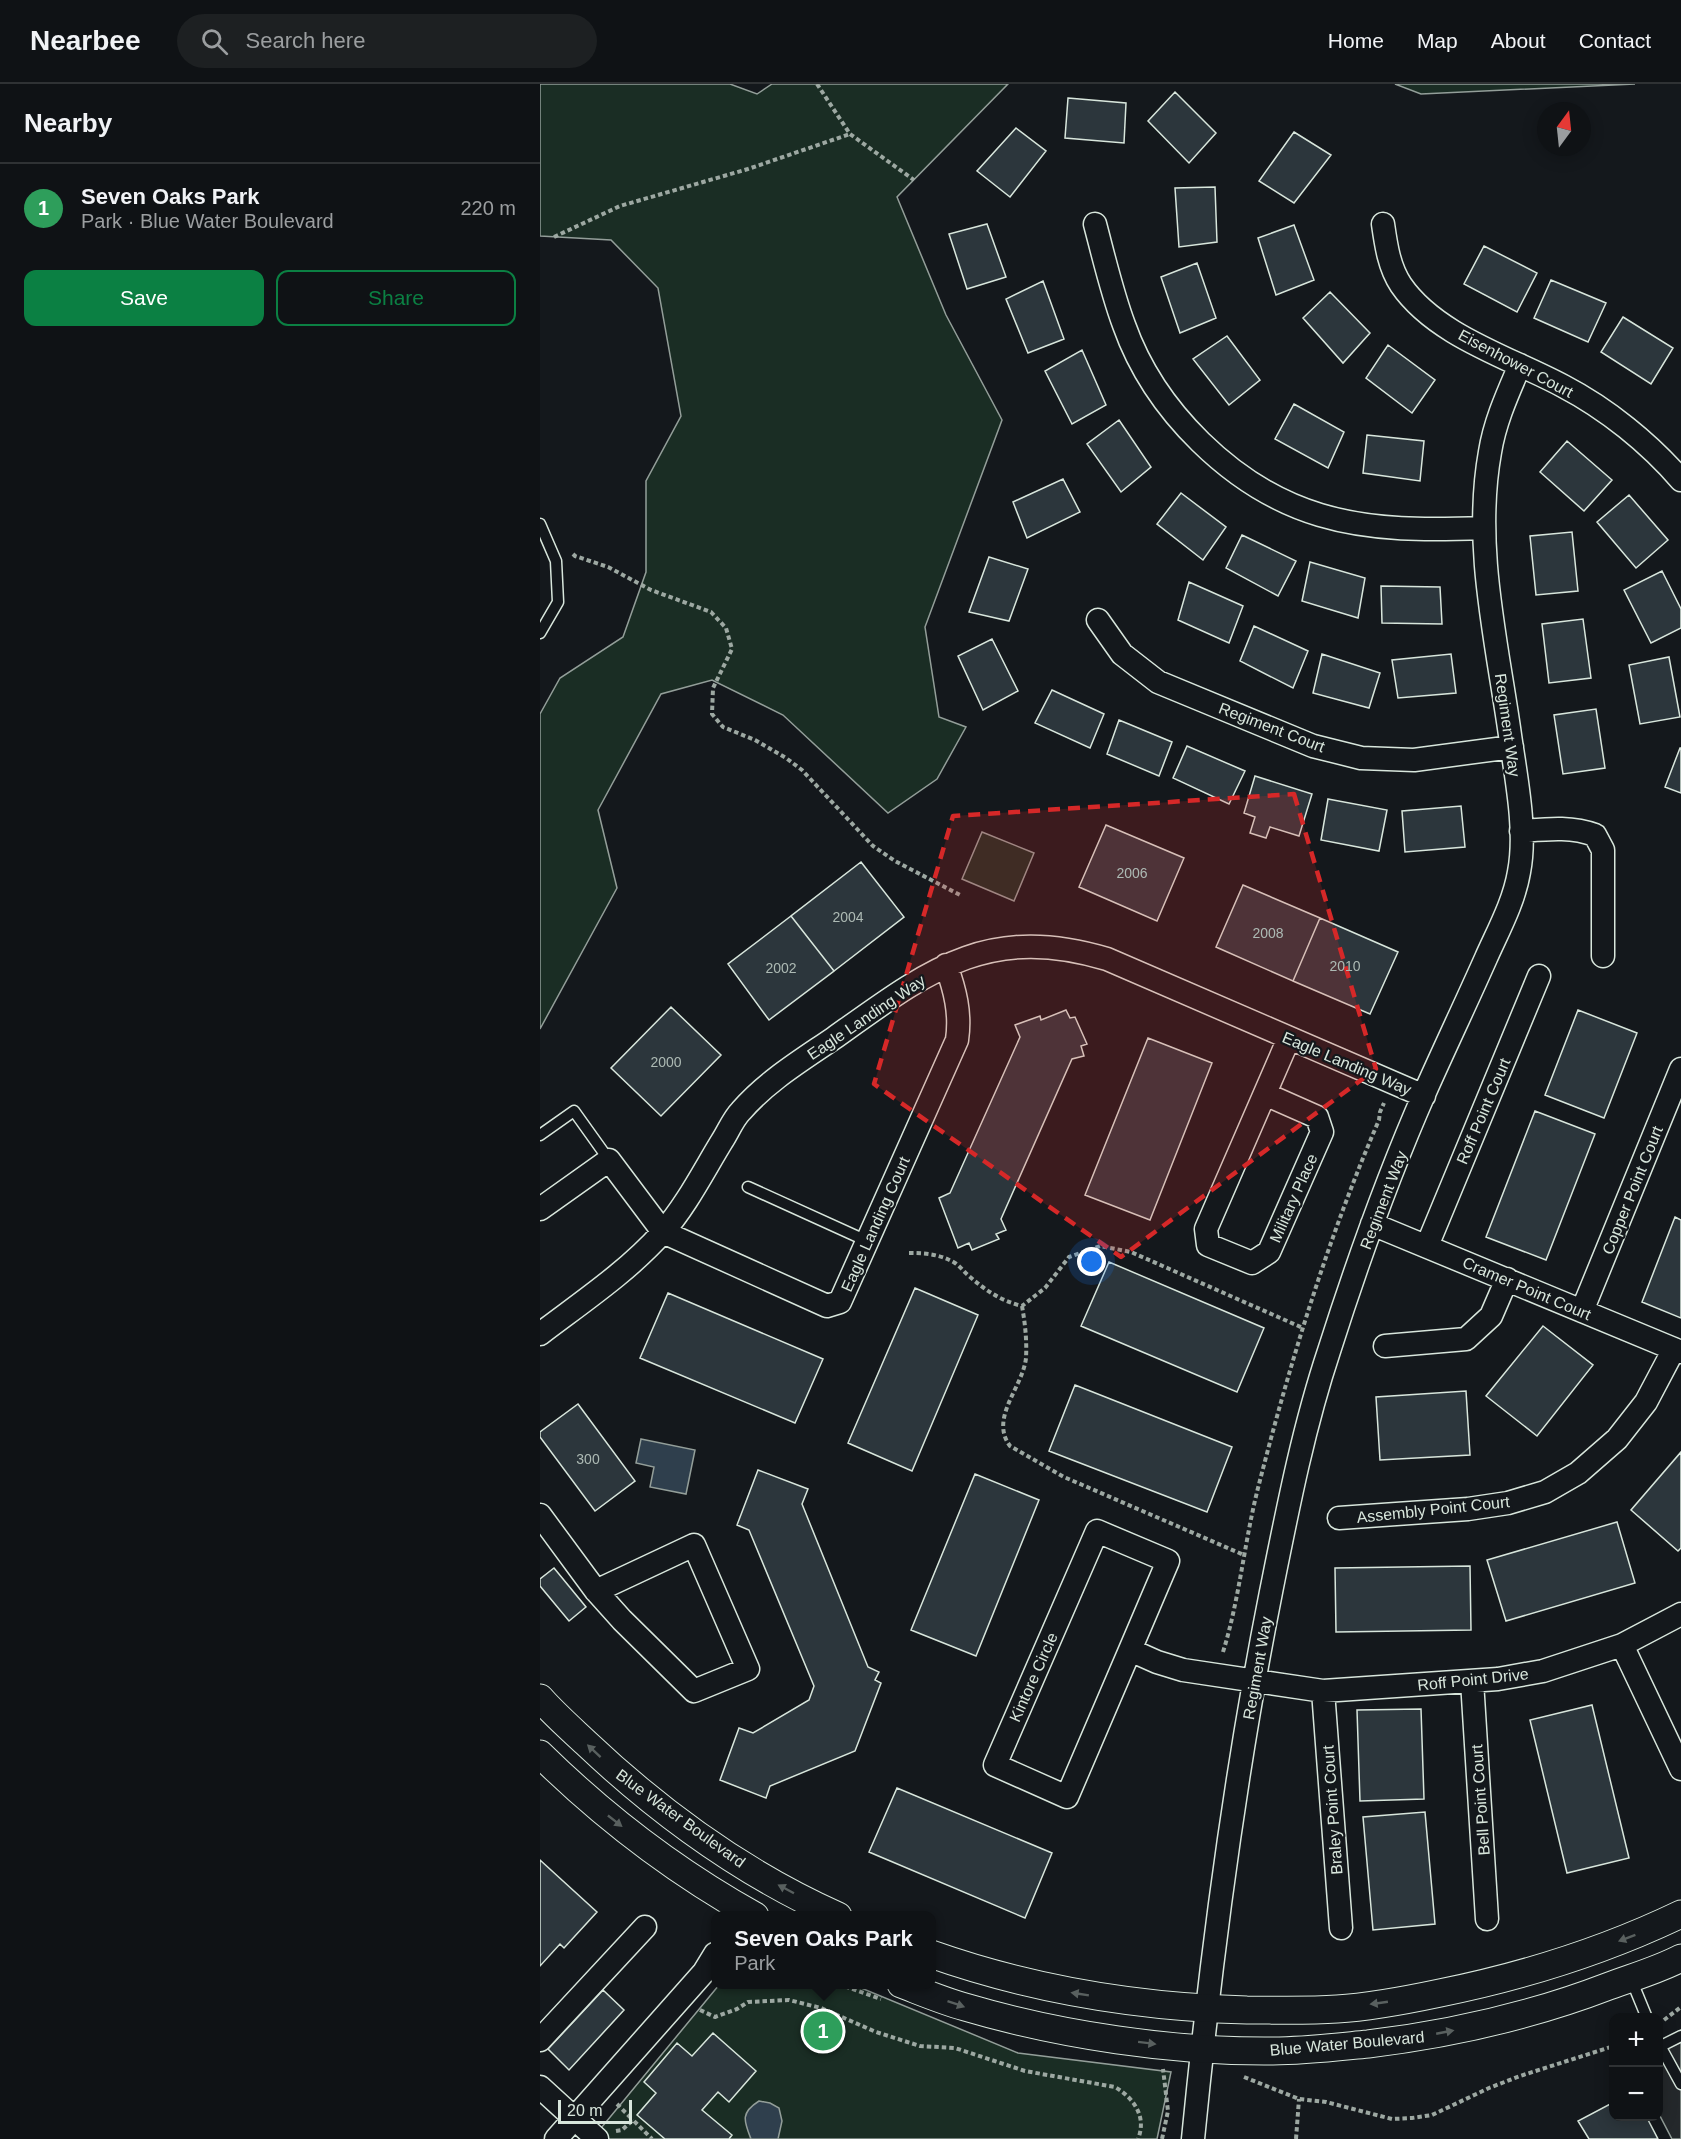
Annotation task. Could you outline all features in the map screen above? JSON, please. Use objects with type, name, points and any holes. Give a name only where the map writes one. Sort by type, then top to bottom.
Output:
[{"type":"street","points":[[1095,224],[1124,326],[1157,391],[1176,417],[1203,445],[1239,474],[1281,499],[1320,515],[1401,529],[1483,528]]},
{"type":"street","name":"Eisenhower Court","points":[[1383,224],[1389,258],[1401,285],[1422,308],[1463,338],[1565,387],[1644,443],[1681,480]]},
{"type":"street","name":"Regiment Way","points":[[1192,2139],[1206,2009],[1253,1681],[1294,1480],[1326,1357],[1372,1224],[1424,1096],[1508,910],[1520,872],[1521,831],[1512,747],[1485,564],[1483,528],[1490,450],[1498,417],[1520,365]]},
{"type":"street","name":"Regiment Court","points":[[1098,620],[1122,654],[1158,682],[1313,746],[1362,758],[1414,760],[1512,747]]},
{"type":"street","points":[[1521,831],[1552,828],[1580,829],[1595,836],[1603,850],[1603,956]]},
{"type":"street","name":"Eagle Landing Way","points":[[540,1334],[617,1276],[663,1232],[689,1195],[740,1112],[773,1081],[895,994],[946,965],[990,950],[1018,946],[1049,947],[1078,951],[1107,959],[1424,1096]]},
{"type":"street","name":"Eagle Landing Court","points":[[663,1232],[827,1306],[840,1302],[957,1040],[959,1022],[956,1000],[946,965]]},
{"type":"street","name":"Roff Point Court","points":[[1427,1246],[1539,976]]},
{"type":"street","name":"Military Place","points":[[1265,1094],[1317,1117],[1322,1132],[1269,1252],[1251,1263],[1208,1245],[1206,1228],[1289,1038]]},
{"type":"street","name":"Copper Point Court","points":[[1582,1311],[1681,1069]]},
{"type":"street","points":[[542,1204],[609,1160],[663,1232]]},
{"type":"street","name":"Cramer Point Court","points":[[1372,1224],[1677,1351]]},
{"type":"street","points":[[1384,1346],[1466,1339],[1491,1316],[1507,1279]]},
{"type":"street","name":"Assembly Point Court","points":[[1340,1518],[1468,1509],[1508,1503],[1545,1492],[1578,1473],[1617,1439],[1646,1402],[1677,1351]]},
{"type":"street","points":[[540,1515],[596,1592],[694,1691],[748,1668],[694,1545],[596,1592]]},
{"type":"street","name":"Kintore Circle","points":[[1097,1531],[1168,1561],[1130,1650],[1067,1797],[994,1765],[1097,1531]]},
{"type":"street","name":"Roff Point Drive","points":[[1253,1681],[1323,1691],[1497,1679],[1543,1671],[1622,1645],[1681,1614]]},
{"type":"street","points":[[1622,1645],[1681,1769]]},
{"type":"street","points":[[1130,1650],[1183,1670],[1253,1681]]},
{"type":"street","name":"Bell Point Court","points":[[1472,1681],[1487,1919]]},
{"type":"street","name":"Braley Point Court","points":[[1323,1691],[1341,1928]]},
{"type":"street","name":"Blue Water Boulevard","points":[[540,1698],[618,1773],[713,1846],[762,1877],[828,1911]]},
{"type":"street","points":[[540,1754],[598,1807],[641,1842],[743,1911]]},
{"type":"street","points":[[936,1956],[975,1970],[1057,1990],[1129,2002],[1206,2009],[1338,2009],[1409,1999],[1488,1983],[1563,1962],[1647,1930],[1681,1914]]},
{"type":"street","points":[[540,2040],[645,1927]]},
{"type":"street","name":"Blue Water Boulevard","points":[[915,1989],[964,2007],[1045,2027],[1124,2040],[1202,2049],[1274,2051],[1339,2047],[1418,2038],[1497,2022],[1574,2000],[1681,1958]]},
{"type":"street","points":[[556,2139],[711,1960]]},
{"type":"street","points":[[540,2087],[575,2119],[604,2135]]},
{"type":"lane","points":[[540,524],[556,561],[558,602],[540,633]]},
{"type":"lane","points":[[540,1135],[574,1111],[609,1160]]},
{"type":"lane","points":[[747,1187],[867,1241]]},
{"type":"lane","points":[[1630,1978],[1645,2013]]},
{"type":"lane","points":[[1663,2043],[1681,2036]]},
{"type":"lane","points":[[1663,2050],[1681,2084]]},
{"type":"path","points":[[817,84],[850,134],[914,180]]},
{"type":"path","points":[[554,237],[620,206],[747,169],[850,134]]},
{"type":"path","points":[[570,548],[574,556],[608,567],[651,590],[711,612],[726,628],[732,649],[713,688],[712,714],[723,727],[755,740],[786,758],[802,770],[873,846],[960,895]]},
{"type":"path","points":[[909,1253],[924,1253],[947,1259],[957,1264],[994,1295],[1007,1303],[1022,1306],[1045,1288],[1069,1257],[1100,1246],[1131,1252],[1303,1328]]},
{"type":"path","points":[[1022,1306],[1026,1322],[1026,1359],[1021,1377],[1004,1415],[1004,1438],[1010,1446],[1064,1477],[1244,1555]]},
{"type":"path","points":[[700,2009],[715,2017],[737,2009],[748,2002],[789,2000],[821,2008],[876,2032],[920,2046],[955,2048],[1024,2071],[1115,2087],[1138,2108],[1142,2130],[1138,2139]]},
{"type":"path","points":[[1663,2020],[1681,2007]]},
{"type":"path","points":[[1237,2076],[1299,2099],[1326,2102],[1392,2120],[1432,2115],[1520,2076],[1609,2048]]},
{"type":"path","points":[[1162,2139],[1168,2111],[1163,2068]]},
{"type":"path","points":[[1296,2139],[1299,2099]]},
{"type":"path","points":[[616,2104],[652,2139]]},
{"type":"path","points":[[604,2135],[622,2130],[633,2120]]},
{"type":"highlighted area","points":[[1294,794],[1376,1069],[1121,1257],[874,1084],[953,816]]},
{"type":"green space","points":[[540,84],[730,84],[757,94],[772,84],[1008,84],[897,197],[946,315],[1002,420],[925,627],[939,717],[966,727],[937,779],[888,813],[783,715],[712,680],[661,694],[598,810],[617,888],[540,1029],[540,714],[560,678],[623,637],[646,572],[646,481],[681,416],[658,288],[611,240],[540,236]]},
{"type":"green space","points":[[1395,84],[1635,84],[1421,94]]},
{"type":"green space","points":[[982,832],[1034,853],[1014,901],[962,879]]},
{"type":"green space","points":[[716,1989],[864,1989],[1018,2053],[1171,2072],[1157,2139],[592,2139]]},
{"type":"shaded area","points":[[1681,2030],[1681,2139],[1672,2139],[1663,2121],[1663,2043]]},
{"type":"water","points":[[641,1439],[695,1450],[686,1494],[650,1487],[654,1467],[636,1463]]},
{"type":"water","points":[[759,2101],[779,2108],[782,2121],[778,2139],[751,2139],[745,2118],[749,2109]]},
{"type":"building","points":[[1175,92],[1216,133],[1189,163],[1148,121]]},
{"type":"building","points":[[1068,98],[1126,103],[1124,143],[1065,138]]},
{"type":"building","points":[[1016,128],[1046,151],[1010,197],[977,171]]},
{"type":"building","points":[[1294,132],[1331,155],[1294,203],[1259,181]]},
{"type":"building","points":[[1215,187],[1217,242],[1179,247],[1175,188]]},
{"type":"building","points":[[987,224],[1006,277],[967,289],[949,234]]},
{"type":"building","points":[[1294,225],[1314,280],[1276,295],[1258,238]]},
{"type":"building","points":[[1484,246],[1537,273],[1517,312],[1464,284]]},
{"type":"building","points":[[1197,263],[1216,318],[1180,333],[1161,277]]},
{"type":"building","points":[[1551,280],[1606,303],[1588,342],[1534,318]]},
{"type":"building","points":[[1043,281],[1064,339],[1028,353],[1006,299]]},
{"type":"building","points":[[1330,292],[1370,333],[1343,363],[1303,318]]},
{"type":"building","points":[[1623,317],[1673,348],[1651,384],[1601,352]]},
{"type":"building","points":[[1227,336],[1260,380],[1229,405],[1193,359]]},
{"type":"building","points":[[1388,345],[1435,380],[1412,413],[1366,378]]},
{"type":"building","points":[[1082,350],[1106,405],[1072,424],[1045,371]]},
{"type":"building","points":[[1294,404],[1344,432],[1328,468],[1275,439]]},
{"type":"building","points":[[1119,420],[1151,467],[1121,492],[1087,444]]},
{"type":"building","points":[[1367,435],[1424,441],[1420,481],[1363,473]]},
{"type":"building","points":[[1567,441],[1612,480],[1584,511],[1540,472]]},
{"type":"building","points":[[1063,479],[1080,512],[1027,538],[1013,502]]},
{"type":"building","points":[[1181,493],[1226,527],[1203,560],[1157,524]]},
{"type":"building","points":[[1629,495],[1668,540],[1636,568],[1597,522]]},
{"type":"building","points":[[1572,532],[1578,591],[1536,595],[1530,536]]},
{"type":"building","points":[[1242,535],[1296,561],[1278,596],[1226,568]]},
{"type":"building","points":[[989,557],[1028,569],[1009,621],[969,612]]},
{"type":"building","points":[[1310,562],[1365,578],[1358,618],[1302,601]]},
{"type":"building","points":[[1662,571],[1681,609],[1681,628],[1651,643],[1624,590]]},
{"type":"building","points":[[1189,582],[1243,606],[1229,643],[1178,620]]},
{"type":"building","points":[[1381,586],[1440,587],[1442,624],[1382,623]]},
{"type":"building","points":[[1583,619],[1591,678],[1549,683],[1542,624]]},
{"type":"building","points":[[1254,626],[1308,651],[1293,688],[1240,661]]},
{"type":"building","points":[[992,639],[1018,691],[983,710],[958,656]]},
{"type":"building","points":[[1322,654],[1380,673],[1369,708],[1313,693]]},
{"type":"building","points":[[1451,654],[1456,693],[1398,698],[1392,660]]},
{"type":"building","points":[[1669,657],[1680,717],[1640,724],[1629,665]]},
{"type":"building","points":[[1052,690],[1104,714],[1090,748],[1035,723]]},
{"type":"building","points":[[1596,709],[1605,768],[1563,774],[1554,715]]},
{"type":"building","points":[[1119,720],[1172,742],[1159,776],[1107,754]]},
{"type":"building","points":[[1187,746],[1245,771],[1229,804],[1173,778]]},
{"type":"building","points":[[1681,748],[1681,793],[1665,787]]},
{"type":"building","points":[[1255,776],[1312,794],[1299,836],[1270,827],[1266,838],[1250,833],[1255,817],[1244,813]]},
{"type":"building","points":[[1328,799],[1387,810],[1379,851],[1321,840]]},
{"type":"building","points":[[1461,806],[1465,847],[1405,852],[1402,811]]},
{"type":"building","points":[[1106,825],[1184,858],[1157,921],[1079,887]]},
{"type":"building","points":[[861,862],[904,917],[834,971],[791,916]]},
{"type":"building","points":[[1243,885],[1320,918],[1293,981],[1216,947]]},
{"type":"building","points":[[791,916],[834,971],[769,1020],[728,964]]},
{"type":"building","points":[[1320,918],[1398,952],[1370,1014],[1293,981]]},
{"type":"building","points":[[671,1007],[721,1055],[661,1116],[611,1068]]},
{"type":"building","points":[[1066,1010],[1070,1018],[1075,1017],[1087,1044],[1081,1046],[1084,1056],[1072,1059],[1001,1219],[1006,1230],[996,1234],[999,1239],[972,1250],[969,1243],[958,1248],[939,1198],[950,1193],[1020,1037],[1015,1025],[1040,1016],[1041,1020]]},
{"type":"building","points":[[1578,1010],[1637,1033],[1604,1118],[1545,1095]]},
{"type":"building","points":[[1148,1038],[1212,1063],[1150,1220],[1085,1195]]},
{"type":"building","points":[[1535,1111],[1595,1134],[1546,1260],[1486,1237]]},
{"type":"building","points":[[1675,1217],[1681,1220],[1681,1318],[1642,1302]]},
{"type":"building","points":[[1109,1262],[1264,1328],[1237,1392],[1081,1326]]},
{"type":"building","points":[[915,1288],[978,1315],[912,1471],[848,1443]]},
{"type":"building","points":[[668,1293],[823,1359],[795,1423],[640,1358]]},
{"type":"building","points":[[1543,1326],[1593,1365],[1537,1436],[1486,1396]]},
{"type":"building","points":[[1075,1385],[1232,1447],[1207,1512],[1049,1451]]},
{"type":"building","points":[[1466,1391],[1470,1455],[1380,1460],[1376,1397]]},
{"type":"building","points":[[578,1404],[635,1481],[595,1511],[540,1437],[540,1432]]},
{"type":"building","points":[[1681,1452],[1681,1548],[1678,1551],[1631,1510]]},
{"type":"building","points":[[758,1470],[808,1489],[802,1504],[868,1667],[879,1672],[875,1680],[881,1683],[855,1751],[770,1786],[766,1798],[720,1780],[739,1728],[753,1733],[809,1700],[814,1686],[749,1530],[737,1525]]},
{"type":"building","points":[[975,1474],[1039,1500],[976,1656],[911,1630]]},
{"type":"building","points":[[1617,1522],[1635,1583],[1506,1621],[1487,1560]]},
{"type":"building","points":[[1470,1566],[1471,1630],[1336,1632],[1335,1568]]},
{"type":"building","points":[[554,1568],[586,1607],[569,1621],[540,1586],[540,1579]]},
{"type":"building","points":[[1592,1705],[1629,1858],[1567,1873],[1530,1720]]},
{"type":"building","points":[[1421,1709],[1424,1799],[1360,1801],[1357,1710]]},
{"type":"building","points":[[897,1788],[1052,1853],[1025,1918],[869,1852]]},
{"type":"building","points":[[1425,1812],[1435,1924],[1373,1930],[1363,1817]]},
{"type":"building","points":[[540,1860],[597,1912],[564,1948],[560,1944],[540,1966]]},
{"type":"building","points":[[603,1990],[624,2010],[569,2070],[548,2049]]},
{"type":"building","points":[[713,2033],[756,2071],[729,2102],[718,2092],[702,2110],[732,2135],[729,2139],[665,2139],[637,2115],[656,2093],[644,2082],[677,2043],[692,2056]]},
{"type":"building","points":[[1609,2105],[1609,2121],[1649,2121],[1658,2139],[1589,2139],[1578,2121]]},
{"type":"place","name":"Seven Oaks Park","points":[[823,2031]]}]
